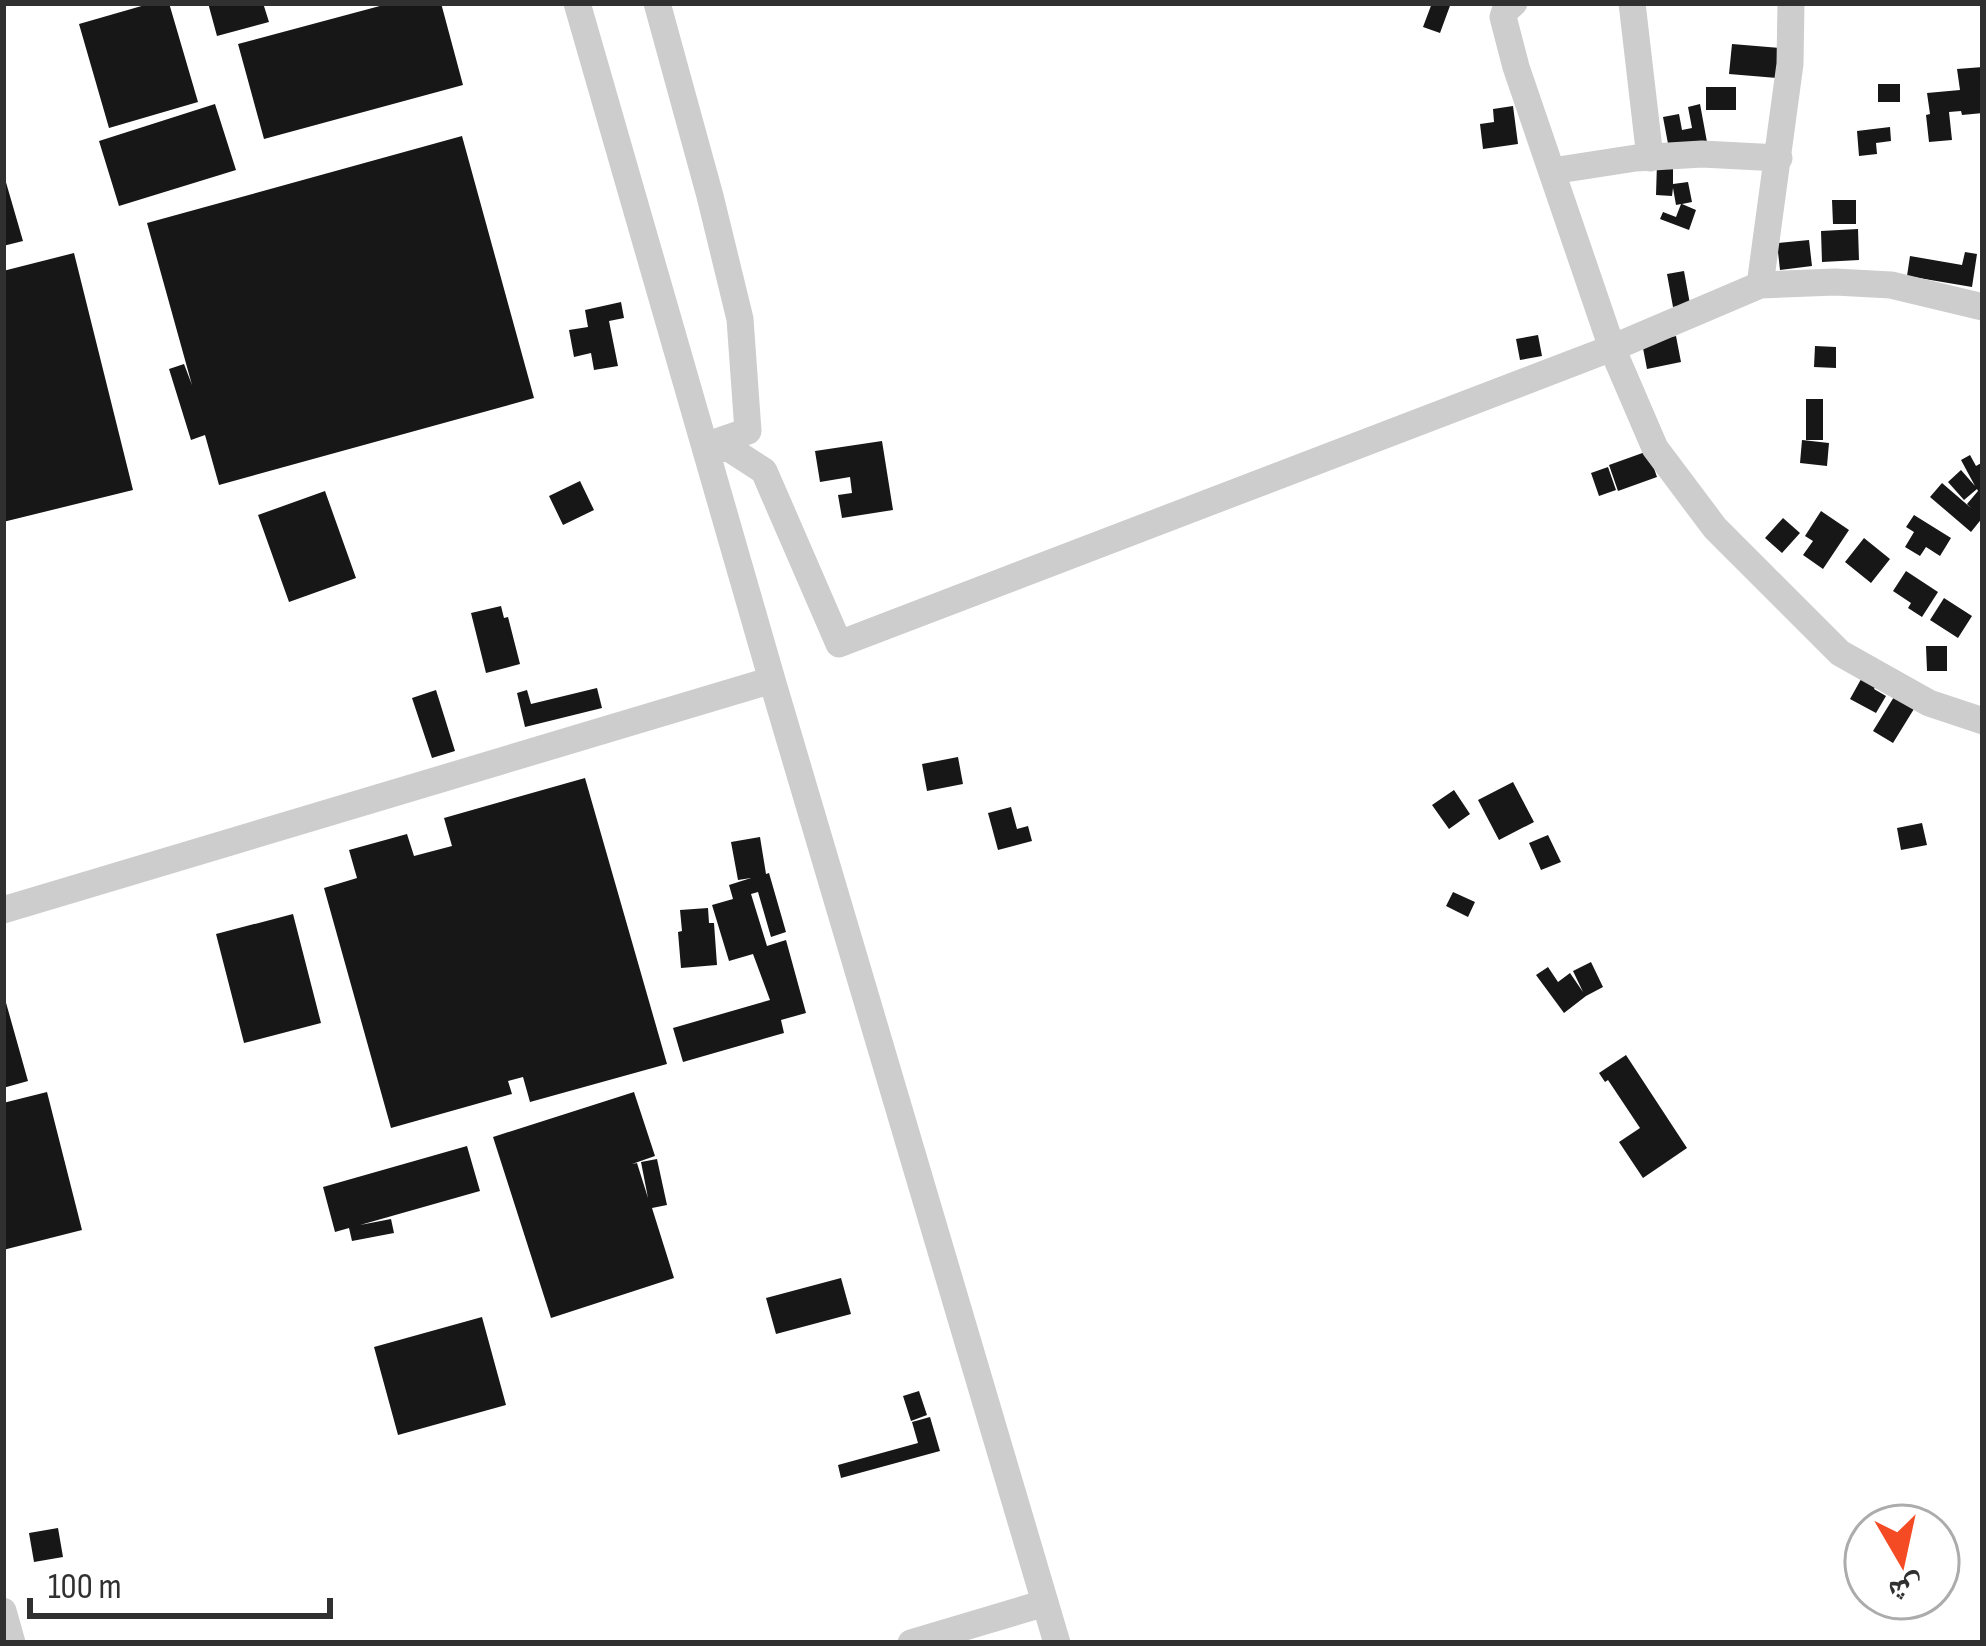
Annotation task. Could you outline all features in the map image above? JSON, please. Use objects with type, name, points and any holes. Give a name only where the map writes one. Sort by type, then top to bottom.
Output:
[{"type":"street","points":[[577,3],[1057,1643]]},
{"type":"street","points":[[657,3],[740,319],[748,431],[705,446]]},
{"type":"street","points":[[1514,3],[1505,11],[1504,26],[1612,348],[1655,448],[1715,528],[1840,652],[1929,703],[1983,722]]},
{"type":"street","points":[[1632,3],[1649,158]]},
{"type":"street","points":[[1760,285],[1790,64],[1791,3]]},
{"type":"street","points":[[1552,171],[1702,154],[1779,158]]},
{"type":"street","points":[[705,446],[730,449],[764,471],[839,644],[1612,348],[1760,285],[1891,285],[1983,307]]},
{"type":"street","points":[[3,910],[772,680]]},
{"type":"street","points":[[911,1643],[1045,1603]]},
{"type":"building","points":[[152,3],[169,3],[198,102],[109,128],[79,24]]},
{"type":"building","points":[[208,3],[263,3],[269,22],[217,36]]},
{"type":"building","points":[[391,3],[441,3],[463,85],[264,139],[238,44]]},
{"type":"building","points":[[1432,3],[1451,3],[1440,33],[1423,27]]},
{"type":"building","points":[[1732,44],[1780,48],[1777,78],[1729,74]]},
{"type":"building","points":[[1983,67],[1983,113],[1949,112],[1952,140],[1929,142],[1927,93],[1960,90],[1957,69]]},
{"type":"building","points":[[1878,84],[1900,84],[1900,102],[1878,102]]},
{"type":"building","points":[[1706,87],[1736,87],[1736,110],[1706,110]]},
{"type":"building","points":[[215,104],[236,170],[119,206],[99,141]]},
{"type":"building","points":[[1700,104],[1707,142],[1669,149],[1663,117],[1679,114],[1682,130],[1692,128],[1688,107]]},
{"type":"building","points":[[1513,106],[1518,144],[1483,149],[1480,124],[1494,122],[1493,109]]},
{"type":"building","points":[[1890,127],[1891,141],[1876,143],[1877,154],[1859,156],[1857,131]]},
{"type":"building","points":[[462,136],[534,398],[219,485],[205,435],[191,440],[169,369],[184,364],[192,385],[147,223]]},
{"type":"building","points":[[1657,163],[1673,164],[1673,184],[1688,182],[1692,202],[1682,204],[1696,210],[1689,230],[1660,219],[1663,212],[1676,217],[1681,204],[1676,205],[1673,188],[1672,196],[1656,195]]},
{"type":"building","points":[[3,172],[23,241],[3,246]]},
{"type":"building","points":[[1832,200],[1856,200],[1856,224],[1833,224]]},
{"type":"building","points":[[1858,229],[1859,260],[1822,262],[1821,231]]},
{"type":"building","points":[[1809,240],[1812,266],[1780,270],[1777,243]]},
{"type":"building","points":[[1965,252],[1977,254],[1972,287],[1907,276],[1910,256],[1962,265]]},
{"type":"building","points":[[74,253],[133,490],[3,522],[3,271]]},
{"type":"building","points":[[1684,271],[1690,304],[1673,307],[1667,274]]},
{"type":"building","points":[[621,302],[624,318],[609,321],[618,366],[594,370],[591,353],[574,357],[569,330],[588,327],[585,310]]},
{"type":"building","points":[[1538,335],[1542,356],[1520,360],[1516,339]]},
{"type":"building","points":[[1676,336],[1681,362],[1647,369],[1642,343]]},
{"type":"building","points":[[1815,346],[1836,347],[1836,368],[1814,367]]},
{"type":"building","points":[[1806,399],[1823,399],[1823,440],[1806,440]]},
{"type":"building","points":[[1802,440],[1829,443],[1827,466],[1800,463]]},
{"type":"building","points":[[882,441],[893,510],[842,518],[838,495],[852,493],[850,477],[820,482],[815,451]]},
{"type":"building","points":[[1648,451],[1657,477],[1618,491],[1609,465]]},
{"type":"building","points":[[1970,455],[1976,466],[1983,462],[1983,517],[1971,532],[1930,497],[1942,483],[1971,508],[1967,504],[1977,489],[1964,500],[1948,482],[1961,470],[1975,486],[1961,460]]},
{"type":"building","points":[[1608,467],[1616,490],[1599,496],[1591,473]]},
{"type":"building","points":[[580,481],[594,510],[563,525],[549,496]]},
{"type":"building","points":[[325,491],[356,578],[289,602],[258,515]]},
{"type":"building","points":[[1821,511],[1849,530],[1823,569],[1803,555],[1813,541],[1805,536]]},
{"type":"building","points":[[1914,515],[1951,538],[1940,556],[1926,547],[1920,556],[1905,547],[1914,532],[1906,527]]},
{"type":"building","points":[[1783,518],[1800,533],[1782,553],[1765,538]]},
{"type":"building","points":[[1864,538],[1890,559],[1871,583],[1845,562]]},
{"type":"building","points":[[1906,571],[1938,592],[1922,617],[1893,591]]},
{"type":"building","points":[[1944,598],[1972,616],[1958,638],[1930,620]]},
{"type":"building","points":[[501,606],[520,664],[486,673],[471,613]]},
{"type":"building","points":[[1926,646],[1947,646],[1947,671],[1927,671]]},
{"type":"building","points":[[1865,672],[1879,679],[1874,689],[1886,696],[1876,713],[1850,699]]},
{"type":"building","points":[[597,688],[602,708],[525,727],[517,693],[527,690],[531,704]]},
{"type":"building","points":[[436,690],[455,751],[432,758],[412,698]]},
{"type":"building","points":[[1897,692],[1917,704],[1893,743],[1873,731]]},
{"type":"building","points":[[958,757],[963,784],[927,791],[922,764]]},
{"type":"building","points":[[585,778],[667,1064],[530,1102],[523,1077],[508,1081],[512,1094],[391,1128],[324,888],[357,878],[349,850],[407,834],[414,856],[452,846],[444,818]]},
{"type":"building","points":[[1513,782],[1534,822],[1499,840],[1478,800]]},
{"type":"building","points":[[1454,790],[1470,814],[1449,829],[1432,805]]},
{"type":"building","points":[[1011,807],[1017,829],[1028,826],[1032,841],[998,850],[988,813]]},
{"type":"building","points":[[1922,823],[1927,845],[1901,850],[1897,828]]},
{"type":"building","points":[[1548,835],[1561,862],[1541,870],[1529,843]]},
{"type":"building","points":[[760,837],[766,874],[786,932],[771,937],[758,892],[751,894],[767,946],[786,940],[806,1013],[781,1020],[784,1033],[683,1062],[673,1028],[770,1000],[753,954],[729,961],[712,905],[733,899],[729,885],[751,878],[738,880],[731,842]]},
{"type":"building","points":[[1453,892],[1475,902],[1468,917],[1446,906]]},
{"type":"building","points":[[708,908],[717,965],[681,968],[680,910]]},
{"type":"building","points":[[293,914],[321,1023],[244,1043],[216,934]]},
{"type":"building","points":[[1591,962],[1603,987],[1564,1013],[1536,975],[1548,967],[1558,982],[1570,973],[1583,992],[1573,971]]},
{"type":"building","points":[[3,992],[28,1081],[3,1088]]},
{"type":"building","points":[[1626,1055],[1687,1148],[1643,1178],[1619,1142],[1640,1128],[1599,1073]]},
{"type":"building","points":[[47,1092],[82,1230],[3,1250],[3,1103]]},
{"type":"building","points":[[634,1092],[655,1156],[632,1164],[637,1163],[648,1198],[641,1162],[657,1159],[667,1205],[652,1208],[674,1278],[551,1318],[493,1137]]},
{"type":"building","points":[[467,1146],[480,1191],[360,1225],[391,1219],[394,1233],[352,1241],[349,1228],[335,1232],[323,1187]]},
{"type":"building","points":[[841,1278],[851,1314],[776,1334],[766,1298]]},
{"type":"building","points":[[482,1317],[506,1405],[398,1435],[374,1347]]},
{"type":"building","points":[[919,1391],[927,1415],[911,1421],[903,1396]]},
{"type":"building","points":[[930,1417],[940,1451],[841,1478],[838,1465],[918,1443],[912,1422]]},
{"type":"building","points":[[58,1528],[63,1557],[34,1562],[29,1533]]}]
